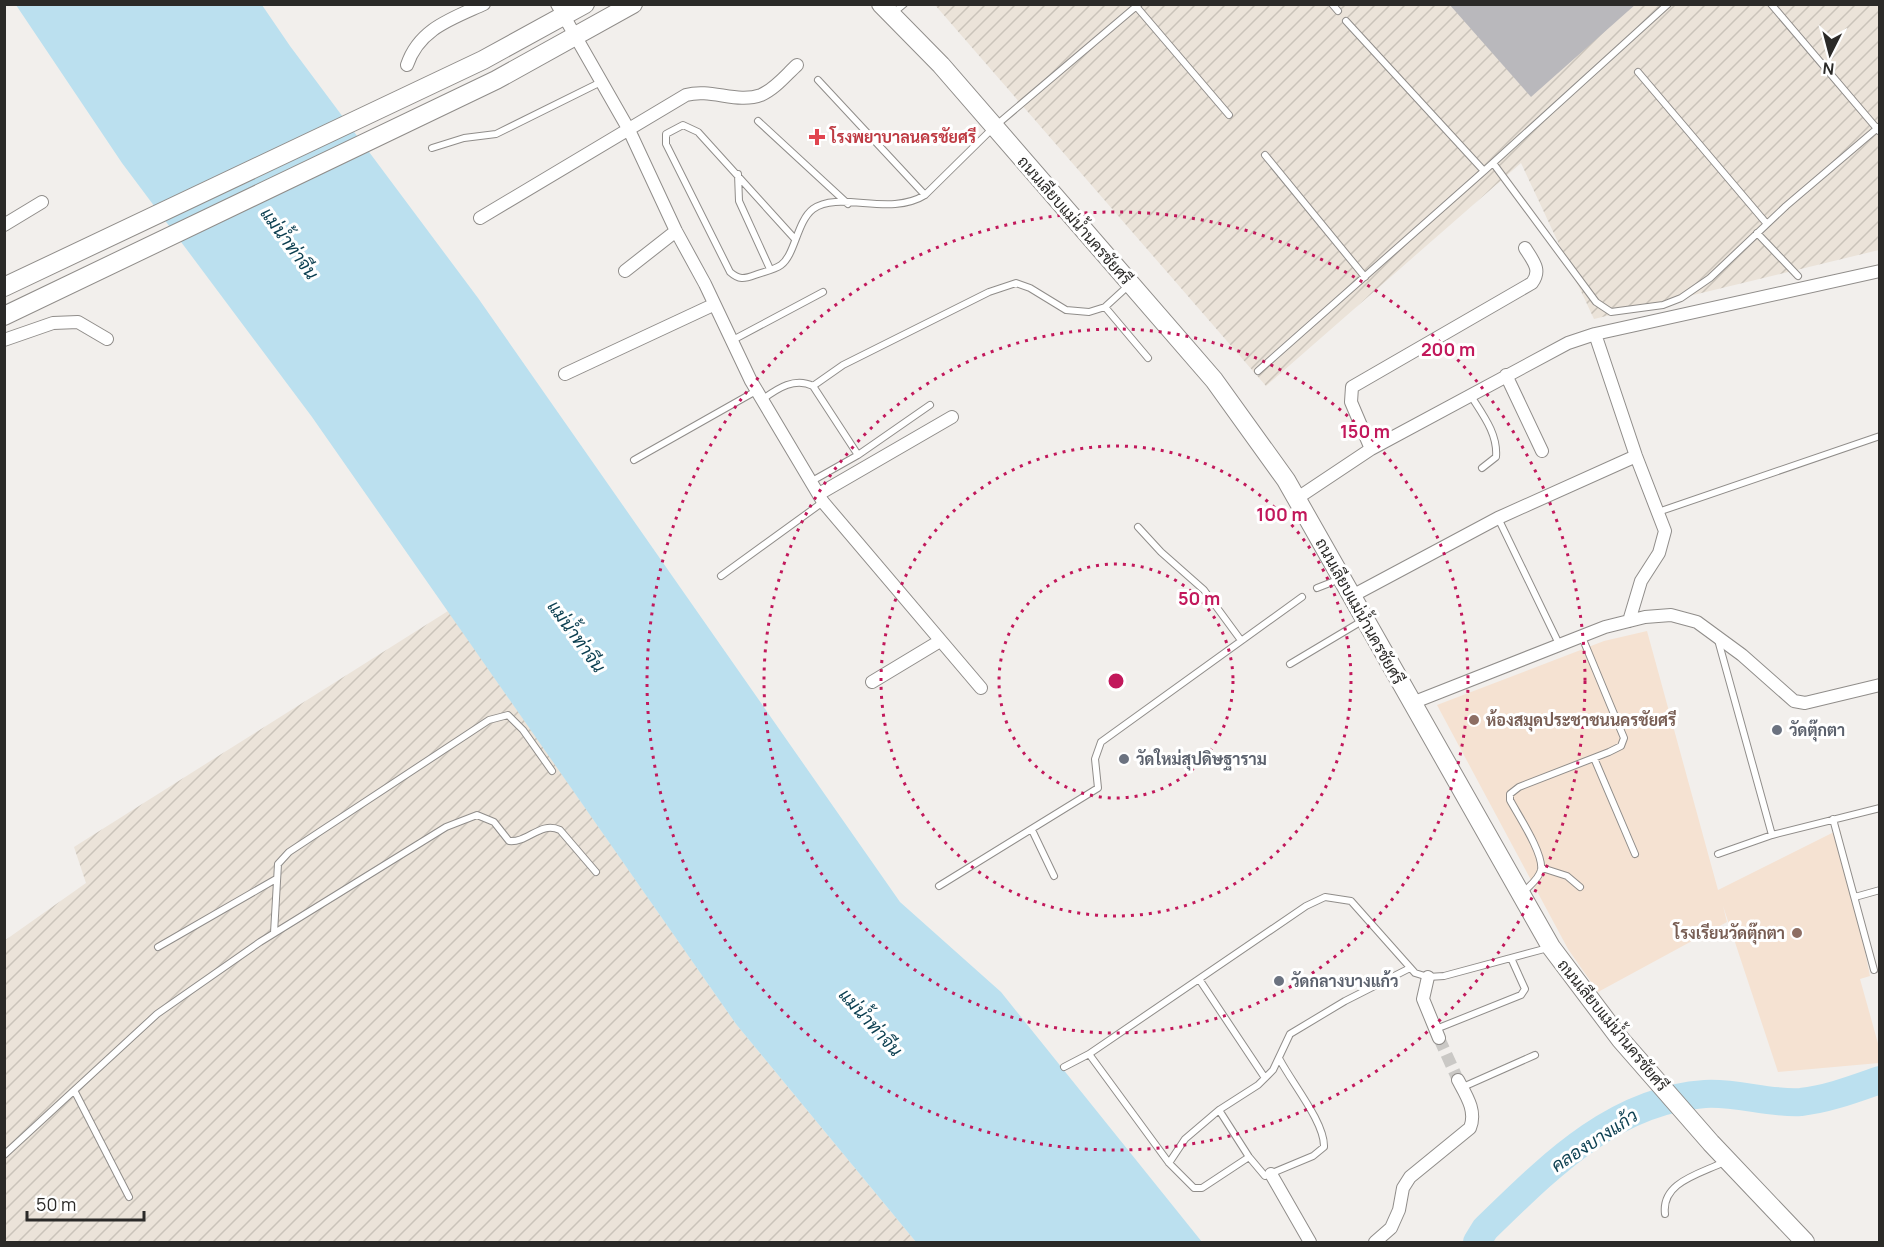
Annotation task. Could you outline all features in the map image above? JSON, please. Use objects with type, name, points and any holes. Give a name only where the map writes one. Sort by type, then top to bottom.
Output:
[{"type":"main road","points":[[4,287],[483,60],[560,10],[585,4]]},
{"type":"main road","points":[[4,316],[496,80],[633,4]]},
{"type":"main road","name":"ถนนเลียบแม่น้ำนครชัยศรี","points":[[892,8],[1214,380],[1251,428],[1343,578],[1551,947],[1589,1000],[1655,1078],[1711,1143],[1805,1242]]},
{"type":"street","points":[[407,65],[413,49],[423,36],[484,4]]},
{"type":"street","points":[[560,10],[630,130],[676,231],[705,284],[730,341],[821,498],[981,688]]},
{"type":"street","points":[[480,218],[630,130],[686,94],[710,92],[748,97],[760,95],[796,65]]},
{"type":"street","points":[[4,225],[42,202]]},
{"type":"street","points":[[625,271],[676,231]]},
{"type":"street","points":[[1371,449],[1351,402],[1352,387],[1532,283],[1538,275],[1537,268],[1525,248]]},
{"type":"street","points":[[1296,499],[1371,449],[1506,375],[1568,344],[1595,334],[1880,270]]},
{"type":"street","points":[[565,374],[713,305]]},
{"type":"street","points":[[4,340],[53,323],[78,322],[107,339]]},
{"type":"street","points":[[1595,334],[1636,456],[1665,531],[1659,553],[1641,581],[1629,621]]},
{"type":"street","points":[[1506,375],[1542,451]]},
{"type":"street","points":[[821,498],[952,417]]},
{"type":"street","points":[[1352,596],[1498,518],[1636,456]]},
{"type":"street","points":[[1412,703],[1629,621],[1671,615],[1697,622],[1742,655],[1794,701],[1805,703],[1880,685]]},
{"type":"street","points":[[872,682],[940,641]]},
{"type":"street","points":[[1428,977],[1423,999],[1437,1034]]},
{"type":"street","points":[[1375,1242],[1391,1228],[1410,1177],[1470,1128],[1474,1119],[1472,1110],[1460,1084]]},
{"type":"street","points":[[1271,1174],[1310,1242]]},
{"type":"lane","points":[[1332,4],[1338,11]]},
{"type":"lane","points":[[1258,371],[1668,4]]},
{"type":"lane","points":[[1493,163],[1596,302],[1611,312],[1663,305],[1682,298],[1710,278],[1767,224],[1879,128],[1771,4]]},
{"type":"lane","points":[[794,238],[708,141],[690,126],[677,126],[666,134],[666,144],[730,272],[737,278],[745,278],[781,265],[787,258],[794,238],[812,210],[828,202],[897,206],[912,203],[925,195],[994,127],[1136,5],[1229,115]]},
{"type":"lane","points":[[1346,21],[1484,171]]},
{"type":"lane","points":[[1638,72],[1767,224]]},
{"type":"lane","points":[[818,80],[925,195]]},
{"type":"lane","points":[[432,148],[464,138],[496,134],[602,81]]},
{"type":"lane","points":[[758,121],[848,204]]},
{"type":"lane","points":[[1266,155],[1365,277]]},
{"type":"lane","points":[[738,174],[739,201],[771,269]]},
{"type":"lane","points":[[1757,233],[1798,276]]},
{"type":"lane","points":[[813,386],[843,365],[989,292],[1016,284],[1030,288],[1066,310],[1089,312],[1106,307],[1131,284]]},
{"type":"lane","points":[[730,341],[823,292]]},
{"type":"lane","points":[[1106,307],[1148,358]]},
{"type":"lane","points":[[634,460],[760,395],[781,386],[804,381],[813,386],[858,455]]},
{"type":"lane","points":[[1470,395],[1489,424],[1497,447],[1496,457],[1482,468]]},
{"type":"lane","points":[[812,481],[858,455],[930,405]]},
{"type":"lane","points":[[1658,512],[1880,436]]},
{"type":"lane","points":[[721,576],[821,498]]},
{"type":"lane","points":[[1498,518],[1560,646]]},
{"type":"lane","points":[[1138,527],[1204,590],[1240,639]]},
{"type":"lane","points":[[1317,588],[1343,578]]},
{"type":"lane","points":[[939,886],[1098,788],[1095,759],[1101,742],[1112,731],[1302,597]]},
{"type":"lane","points":[[1290,664],[1365,619]]},
{"type":"lane","points":[[1521,896],[1539,875],[1542,868],[1539,855],[1510,800],[1510,794],[1519,787],[1622,746],[1624,738],[1582,637]]},
{"type":"lane","points":[[1717,637],[1772,835]]},
{"type":"lane","points":[[274,933],[278,864],[289,852],[495,718],[508,716],[523,730],[552,771]]},
{"type":"lane","points":[[1594,758],[1635,854]]},
{"type":"lane","points":[[1718,854],[1772,835],[1880,808]]},
{"type":"lane","points":[[4,1155],[157,1014],[274,933],[446,827],[468,817],[485,817],[494,822],[509,841],[517,842],[546,827],[560,830],[596,872]]},
{"type":"lane","points":[[1833,819],[1874,970]]},
{"type":"lane","points":[[1032,830],[1054,876]]},
{"type":"lane","points":[[1542,868],[1568,876],[1580,886]]},
{"type":"lane","points":[[158,947],[276,879]]},
{"type":"lane","points":[[1854,897],[1880,890]]},
{"type":"lane","points":[[1064,1067],[1089,1054],[1306,906],[1325,897],[1351,901],[1415,973],[1428,977],[1444,976],[1551,947]]},
{"type":"lane","points":[[1437,1034],[1521,995],[1525,989],[1511,958]]},
{"type":"lane","points":[[1170,1163],[1185,1139],[1219,1110],[1265,1078],[1280,1060],[1290,1034],[1410,968]]},
{"type":"lane","points":[[1199,979],[1265,1078]]},
{"type":"lane","points":[[1089,1054],[1170,1163],[1194,1188],[1202,1188],[1249,1157]]},
{"type":"lane","points":[[1460,1084],[1535,1055]]},
{"type":"lane","points":[[1219,1110],[1260,1173],[1265,1176],[1313,1156],[1324,1148],[1324,1140],[1316,1122],[1280,1060]]},
{"type":"lane","points":[[75,1092],[129,1197]]},
{"type":"lane","points":[[1665,1214],[1663,1202],[1667,1193],[1676,1185],[1727,1160]]},
{"type":"shaded area","points":[[935,5],[1879,5],[1879,250],[1594,319],[1521,163],[1266,386]]},
{"type":"shaded area","points":[[448,611],[736,1024],[916,1242],[5,1242],[4,941],[86,883],[74,847]]},
{"type":"shaded area","points":[[1647,631],[1718,890],[1840,829],[1870,976],[1860,979],[1879,1047],[1879,1063],[1778,1072],[1723,906],[1727,922],[1598,992],[1568,949],[1437,705],[1604,641]]},
{"type":"water","name":"แม่น้ำท่าจีน","points":[[16,5],[262,5],[478,298],[900,902],[1001,992],[1202,1242],[916,1242],[736,1024],[312,417],[122,163]]},
{"type":"building","points":[[1449,4],[1636,4],[1531,97]]},
{"type":"waterway","name":"คลองบางแก้ว","points":[[1477,1242],[1485,1229],[1558,1162],[1584,1141],[1641,1109],[1672,1099],[1705,1094],[1789,1102],[1811,1101],[1880,1080]]},
{"type":"tunnel","points":[[1439,1038],[1458,1080]]},
{"type":"place","name":"โรงพยาบาลนครชัยศรี","points":[[817,137]]},
{"type":"place","name":"ห้องสมุดประชาชนนครชัยศรี","points":[[1474,720]]},
{"type":"place","name":"วัดตุ๊กตา","points":[[1777,730]]},
{"type":"place","name":"วัดใหม่สุปดิษฐาราม","points":[[1124,759]]},
{"type":"place","name":"โรงเรียนวัดตุ๊กตา","points":[[1797,933]]},
{"type":"place","name":"วัดกลางบางแก้ว","points":[[1279,981]]}]
